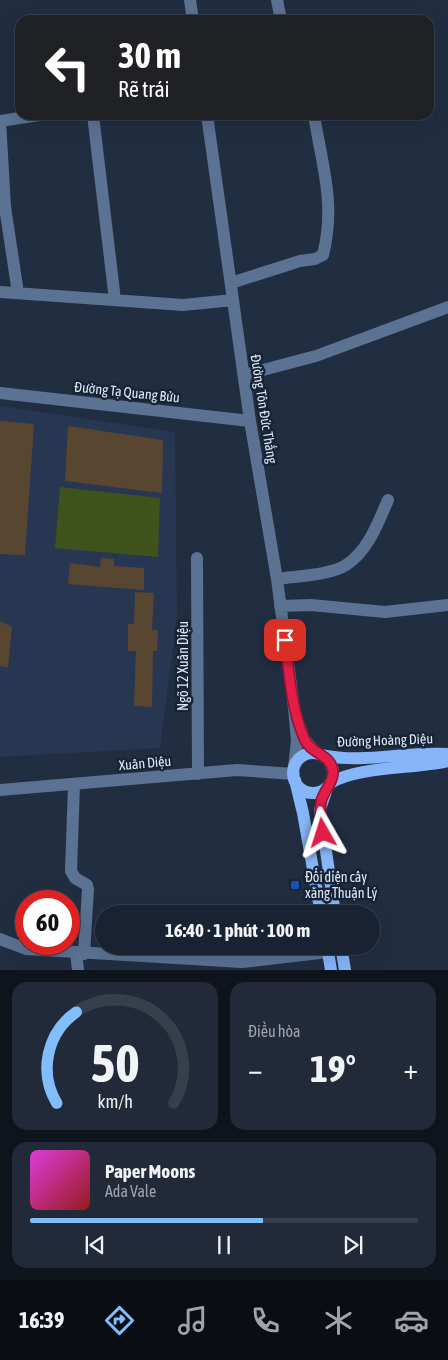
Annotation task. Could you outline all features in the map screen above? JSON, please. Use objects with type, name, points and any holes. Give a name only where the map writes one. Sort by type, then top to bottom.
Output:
[{"type":"main road","name":"Đường Hoàng Diệu","points":[[319,754],[354,759],[428,753],[448,754]]},
{"type":"main road","points":[[319,905],[294,774],[303,756],[319,754],[328,760],[333,771],[320,809],[334,905]]},
{"type":"main road","name":"Đường Hoàng Diệu","points":[[328,785],[345,776],[428,766],[448,761]]},
{"type":"main road","points":[[294,774],[303,790],[309,792],[315,793],[328,785]]},
{"type":"main road","points":[[328,955],[331,970]]},
{"type":"main road","points":[[342,955],[345,970]]},
{"type":"street","points":[[190,0],[192,15]]},
{"type":"street","points":[[276,0],[280,15]]},
{"type":"street","points":[[15,119],[0,121],[5,207],[18,293]]},
{"type":"street","points":[[94,120],[115,300]]},
{"type":"street","name":"Đường Tôn Đức Thắng","points":[[208,120],[250,421],[277,579],[294,708]]},
{"type":"street","points":[[231,283],[300,261],[316,259],[323,255],[330,219],[329,198],[315,120]]},
{"type":"street","points":[[0,292],[183,305],[233,300]]},
{"type":"street","points":[[244,376],[316,356],[448,307]]},
{"type":"street","name":"Đường Tạ Quang Bửu","points":[[0,393],[250,421]]},
{"type":"street","points":[[277,579],[334,570],[345,566],[363,548],[388,500]]},
{"type":"street","name":"Ngõ 12 Xuân Diệu","points":[[197,558],[198,774]]},
{"type":"street","points":[[280,606],[311,605],[385,612],[448,605]]},
{"type":"street","points":[[294,708],[304,739],[319,754]]},
{"type":"street","points":[[294,708],[297,741],[294,774]]},
{"type":"street","name":"Xuân Diệu","points":[[0,790],[237,770],[294,774]]},
{"type":"street","points":[[74,785],[71,871],[74,878],[87,885],[88,889],[80,954],[95,955]]},
{"type":"street","points":[[0,940],[15,946]]},
{"type":"street","points":[[78,970],[80,955]]},
{"type":"street","points":[[100,955],[242,962],[288,955]]},
{"type":"shaded area","points":[[0,406],[175,432],[177,616],[160,748],[0,757]]},
{"type":"green space","points":[[60,487],[160,498],[158,557],[55,548]]},
{"type":"building","points":[[0,421],[34,424],[25,555],[0,554]]},
{"type":"building","points":[[68,426],[163,440],[162,493],[65,481]]},
{"type":"building","points":[[101,558],[114,559],[114,566],[144,568],[144,590],[68,584],[70,563],[100,567]]},
{"type":"building","points":[[135,592],[154,593],[152,630],[158,630],[157,651],[153,651],[152,707],[134,706],[136,651],[128,651],[128,624],[134,624]]},
{"type":"building","points":[[0,621],[12,627],[8,667],[0,666]]},
{"type":"place","name":"Đối diện cây xăng Thuận Lý","points":[[295,885]]},
{"type":"route","points":[[285,640],[294,708],[304,739],[309,747],[328,760],[333,771],[333,777],[326,788],[321,802],[323,833]]}]
